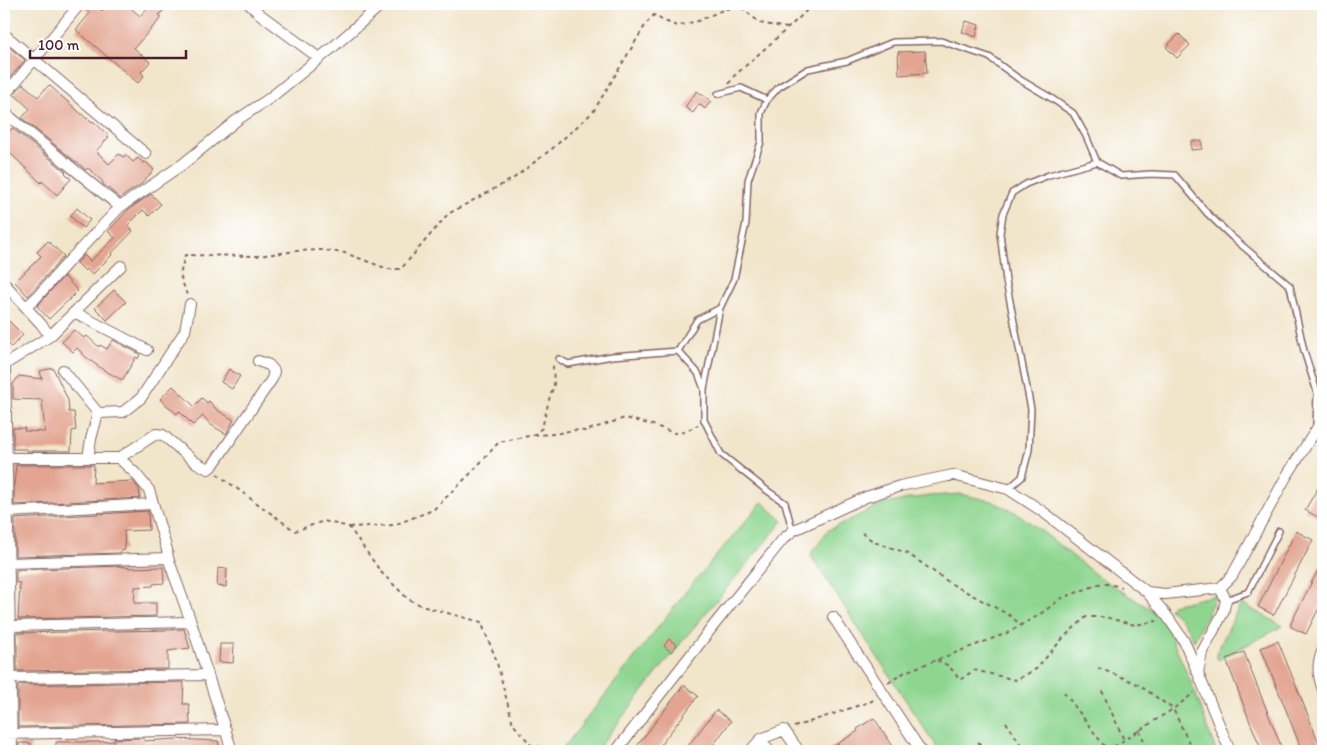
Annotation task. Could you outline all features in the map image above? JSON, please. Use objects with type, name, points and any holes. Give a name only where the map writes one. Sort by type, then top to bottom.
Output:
[{"type":"street","points":[[4,96],[80,4]]},
{"type":"street","points":[[248,4],[319,58]]},
{"type":"street","points":[[26,307],[120,207],[182,164],[237,120],[270,98],[332,48],[382,4]]},
{"type":"street","points":[[4,34],[146,154]]},
{"type":"street","points":[[4,112],[120,207]]},
{"type":"street","points":[[12,751],[8,734],[11,678],[5,364],[50,336],[121,266]]},
{"type":"street","points":[[4,284],[50,336]]},
{"type":"street","points":[[98,413],[123,412],[141,398],[185,331],[190,304]]},
{"type":"street","points":[[74,312],[147,350]]},
{"type":"street","points":[[7,458],[119,458],[156,434],[163,435],[196,462],[208,469],[213,465],[272,379],[274,371],[269,365],[258,361]]},
{"type":"street","points":[[63,370],[98,413]]},
{"type":"street","points":[[88,458],[98,413]]},
{"type":"street","points":[[1147,592],[1165,594],[1220,588],[1232,576],[1286,477],[1323,419]]},
{"type":"street","points":[[119,458],[149,490],[168,558],[191,622],[232,751]]},
{"type":"street","points":[[616,751],[783,539],[794,530],[866,497],[900,486],[953,475],[1008,489],[1042,511],[1147,592],[1184,641],[1230,751]]},
{"type":"street","points":[[8,512],[152,504]]},
{"type":"street","points":[[9,563],[168,558]]},
{"type":"street","points":[[1198,673],[1202,652],[1223,613],[1226,600],[1220,588]]},
{"type":"street","points":[[833,616],[922,751]]},
{"type":"street","points":[[10,626],[191,622]]},
{"type":"street","points":[[1323,650],[1320,657],[1318,677],[1323,690]]},
{"type":"street","points":[[11,678],[208,675]]},
{"type":"street","points":[[8,734],[226,730]]},
{"type":"street","points":[[750,751],[761,739],[784,730],[799,751]]},
{"type":"street","points":[[761,739],[770,751]]},
{"type":"lane","points":[[794,530],[785,503],[721,454],[704,420],[704,389],[720,308],[734,279],[746,223],[748,180],[761,142],[761,112],[768,100],[779,87],[808,69],[847,61],[893,42],[941,41],[988,57],[1073,113],[1086,136],[1097,162],[1121,176],[1175,175],[1206,213],[1290,286],[1304,352],[1317,392],[1316,430]]},
{"type":"lane","points":[[718,94],[740,88],[768,100]]},
{"type":"lane","points":[[1008,489],[1022,477],[1029,450],[1031,409],[1006,281],[1000,233],[1003,214],[1012,193],[1026,184],[1097,162]]},
{"type":"lane","points":[[678,351],[697,320],[720,308]]},
{"type":"lane","points":[[559,359],[568,364],[612,356],[678,351]]},
{"type":"lane","points":[[678,351],[698,373],[704,389]]},
{"type":"lane","points":[[1226,600],[1248,592],[1280,531]]},
{"type":"path","points":[[725,92],[733,77],[813,4]]},
{"type":"path","points":[[190,304],[180,275],[185,255],[257,256],[322,250],[345,253],[388,269],[401,269],[448,214],[514,178],[553,148],[593,112],[646,24],[654,14],[662,20],[677,26],[698,20],[725,8],[741,7],[760,23],[787,28]]},
{"type":"path","points":[[534,435],[542,428],[554,386],[553,362],[559,359]]},
{"type":"path","points":[[208,469],[295,531],[324,521],[349,527],[394,525],[433,510],[499,442],[572,430],[585,431],[625,418],[654,425],[674,433],[684,432],[704,420]]},
{"type":"path","points":[[349,527],[381,572],[408,599],[426,607],[481,622],[496,659],[513,724],[532,746],[575,751]]},
{"type":"path","points":[[862,533],[874,542],[907,554],[950,583],[1009,615],[1020,625]]},
{"type":"path","points":[[784,730],[872,701],[880,688],[905,672],[1008,633],[1062,598],[1102,583],[1129,588]]},
{"type":"path","points":[[936,660],[949,666],[960,680],[974,670],[1016,680],[1036,669],[1064,637],[1086,617],[1105,617],[1135,625],[1157,621],[1172,624]]},
{"type":"path","points":[[1098,668],[1139,685],[1173,708],[1193,751]]},
{"type":"path","points":[[1102,691],[1124,740]]},
{"type":"path","points":[[1064,692],[1107,751],[1195,692]]},
{"type":"path","points":[[1006,722],[1025,751]]},
{"type":"path","points":[[1139,730],[1150,751]]},
{"type":"path","points":[[978,742],[986,751]]},
{"type":"path","points":[[1033,751],[1040,746],[1044,751]]},
{"type":"green space","points":[[960,494],[991,501],[1017,513],[1096,575],[1152,610],[1165,622],[1195,692],[1216,751],[939,751],[811,556],[813,549],[827,531],[878,506],[908,499]]},
{"type":"green space","points":[[762,502],[783,521],[684,639],[596,751],[561,751],[693,583]]},
{"type":"green space","points":[[1216,595],[1194,641],[1184,623],[1169,609],[1172,605]]},
{"type":"green space","points":[[1241,603],[1283,626],[1218,660],[1216,654]]},
{"type":"building","points":[[87,4],[93,4],[102,11],[109,4],[126,4],[140,16],[151,4],[170,4],[159,15],[162,17],[134,48],[150,62],[141,72],[144,76],[138,83],[76,30],[90,13],[85,9]]},
{"type":"building","points":[[966,21],[979,25],[976,37],[962,32]]},
{"type":"building","points":[[1179,34],[1190,45],[1177,58],[1166,47]]},
{"type":"building","points":[[4,43],[25,60],[8,80],[4,77]]},
{"type":"building","points":[[925,51],[927,73],[899,75],[898,52]]},
{"type":"building","points":[[23,84],[38,97],[49,85],[87,119],[93,121],[109,137],[96,151],[109,164],[119,154],[123,157],[126,155],[133,162],[138,158],[144,163],[146,162],[154,170],[141,184],[120,198],[88,168],[86,170],[22,118],[30,109],[14,94]]},
{"type":"building","points":[[697,91],[711,101],[705,109],[699,104],[693,113],[685,107]]},
{"type":"building","points":[[12,128],[66,172],[71,179],[57,195],[42,181],[41,183],[9,152],[4,157],[4,138]]},
{"type":"building","points":[[1191,141],[1202,141],[1202,149],[1191,150]]},
{"type":"building","points":[[151,194],[161,204],[149,216],[143,210],[128,225],[133,231],[92,275],[87,269],[85,271],[77,263],[84,255],[90,261],[115,238],[108,231],[129,209]]},
{"type":"building","points":[[77,208],[90,220],[83,228],[70,216]]},
{"type":"building","points":[[48,241],[64,256],[28,296],[15,282],[41,256],[37,252]]},
{"type":"building","points":[[64,276],[78,291],[49,319],[37,306]]},
{"type":"building","points":[[114,290],[126,302],[107,320],[95,308]]},
{"type":"building","points":[[4,316],[23,335],[11,347],[4,340]]},
{"type":"building","points":[[74,330],[84,338],[87,336],[99,347],[100,345],[107,349],[113,340],[140,354],[138,359],[136,357],[123,379],[120,379],[102,369],[77,348],[73,352],[62,342]]},
{"type":"building","points":[[53,368],[68,400],[69,412],[74,412],[76,430],[72,431],[71,451],[27,451],[27,449],[13,449],[13,428],[25,428],[24,431],[45,432],[42,400],[13,399],[13,384],[19,376],[42,379],[40,371]]},
{"type":"building","points":[[229,369],[240,376],[232,389],[221,382]]},
{"type":"building","points":[[173,386],[194,406],[202,398],[234,420],[226,434],[211,425],[203,416],[193,425],[179,411],[177,414],[160,399]]},
{"type":"building","points":[[16,465],[94,465],[93,483],[133,481],[139,489],[140,498],[14,505]]},
{"type":"building","points":[[1323,479],[1323,520],[1305,510]]},
{"type":"building","points":[[148,511],[149,530],[124,531],[125,550],[120,551],[120,553],[15,556],[15,519]]},
{"type":"building","points":[[1296,531],[1313,540],[1274,615],[1258,607]]},
{"type":"building","points":[[1323,560],[1323,600],[1306,634],[1291,627],[1291,623]]},
{"type":"building","points":[[120,566],[130,568],[163,567],[164,583],[135,587],[134,603],[156,603],[156,616],[18,619],[20,583],[16,583],[16,570]]},
{"type":"building","points":[[218,568],[227,569],[226,587],[217,586]]},
{"type":"building","points":[[184,629],[190,648],[168,651],[168,669],[17,671],[17,633]]},
{"type":"building","points":[[669,639],[677,645],[671,652],[664,646]]},
{"type":"building","points":[[1278,641],[1322,751],[1302,751],[1261,648]]},
{"type":"building","points":[[220,644],[234,644],[233,663],[219,662]]},
{"type":"building","points":[[1244,652],[1283,751],[1262,751],[1250,722],[1226,659]]},
{"type":"building","points":[[184,682],[183,704],[189,704],[190,724],[18,727],[18,685]]},
{"type":"building","points":[[684,685],[698,696],[656,751],[633,751]]},
{"type":"building","points":[[716,710],[731,721],[709,751],[684,751]]},
{"type":"building","points":[[874,718],[896,751],[826,751],[858,731],[857,729]]},
{"type":"building","points":[[144,738],[144,741],[176,739],[218,741],[221,751],[56,751],[56,742],[98,742],[114,741],[114,739]]},
{"type":"building","points":[[19,743],[31,743],[30,751],[19,751]]}]
